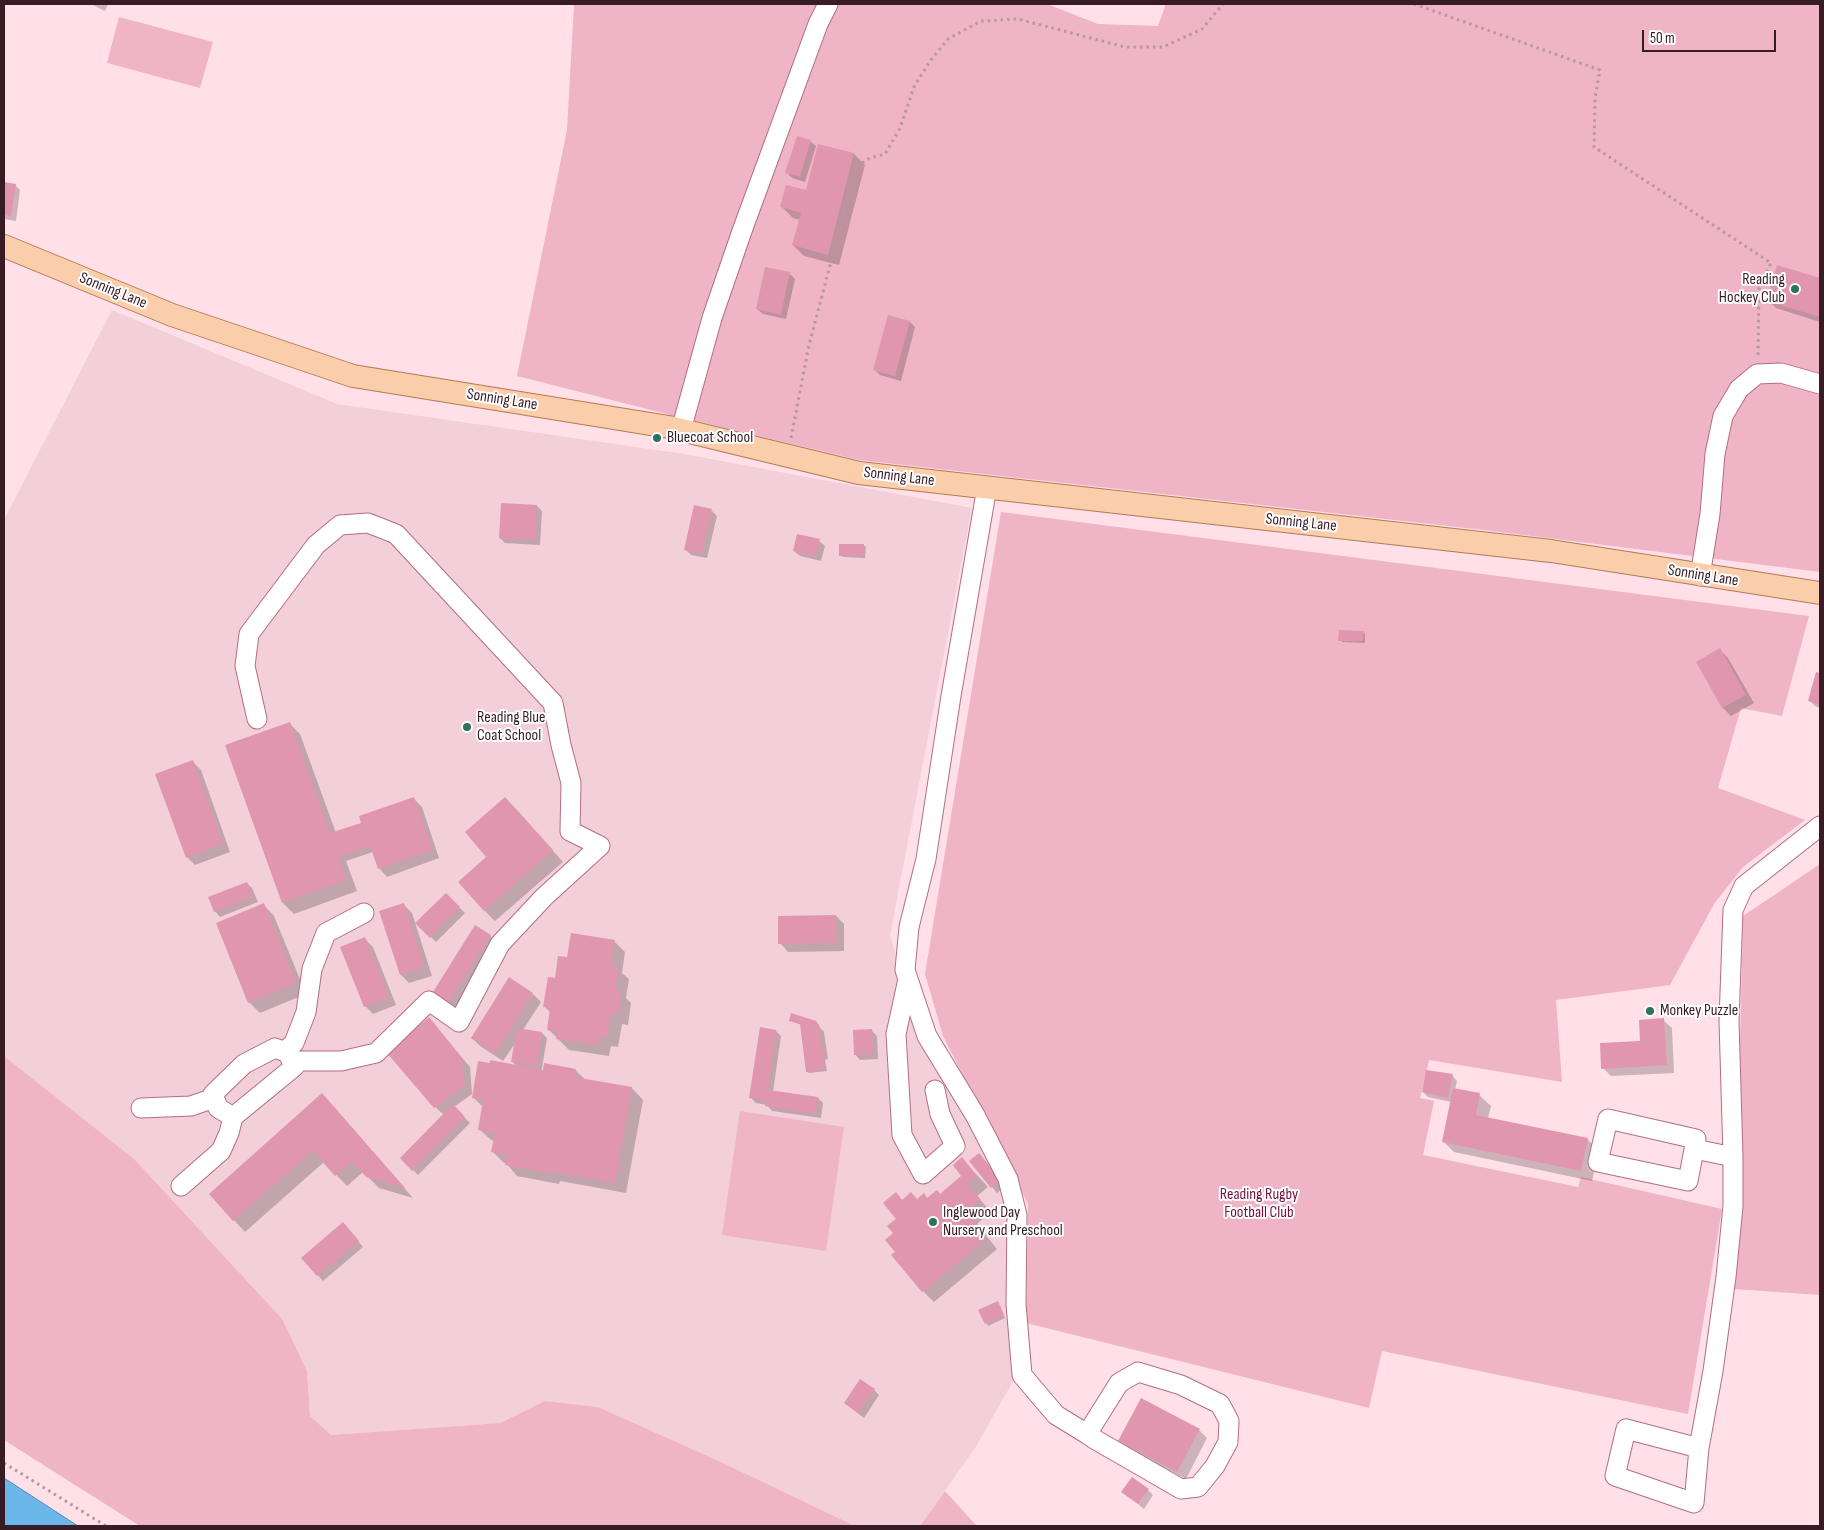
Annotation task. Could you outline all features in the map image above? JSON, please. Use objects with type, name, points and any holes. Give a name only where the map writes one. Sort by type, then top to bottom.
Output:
[{"type":"main road","name":"Sonning Lane","points":[[4,246],[172,315],[353,376],[681,430],[859,473],[1551,551],[1700,576],[1820,593]]},
{"type":"street","points":[[681,430],[715,309],[818,24],[828,4]]},
{"type":"street","points":[[1700,576],[1710,514],[1715,454],[1724,416],[1739,389],[1757,374],[1781,373],[1820,384]]},
{"type":"street","points":[[987,487],[950,696],[926,859],[909,927],[905,970],[927,1036],[976,1115],[1008,1179],[1017,1215],[1016,1304],[1022,1375],[1056,1415],[1087,1434],[1181,1489],[1198,1487],[1215,1466],[1228,1442],[1229,1421],[1220,1404],[1181,1385],[1138,1372],[1119,1383],[1087,1434]]},
{"type":"street","points":[[233,1116],[218,1108],[212,1094],[244,1064],[275,1048],[288,1056],[341,1061],[376,1053],[429,1001],[459,1022],[500,944],[544,897],[600,846],[570,831],[571,783],[553,703],[396,534],[368,523],[340,525],[316,545],[250,634],[245,666],[257,719]]},
{"type":"street","points":[[1699,1448],[1626,1429],[1615,1476],[1694,1503],[1699,1448],[1713,1372],[1726,1277],[1733,1206],[1729,1021],[1733,910],[1744,886],[1820,826]]},
{"type":"street","points":[[288,1056],[306,1012],[312,968],[326,933],[364,913]]},
{"type":"street","points":[[908,979],[896,1034],[902,1135],[923,1174],[955,1146],[940,1114],[935,1090]]},
{"type":"street","points":[[181,1186],[221,1151],[229,1133],[233,1116],[294,1067],[288,1056]]},
{"type":"street","points":[[141,1108],[191,1106],[214,1098]]},
{"type":"street","points":[[1608,1120],[1696,1139],[1695,1149],[1688,1181],[1598,1162],[1608,1120]]},
{"type":"street","points":[[1695,1149],[1733,1157]]},
{"type":"path","points":[[788,455],[809,345],[856,167],[870,158],[885,154],[900,128],[914,87],[930,61],[948,39],[981,21],[1018,19],[1125,47],[1163,47],[1202,29],[1223,4]]},
{"type":"path","points":[[1414,4],[1600,70],[1595,98],[1594,146],[1771,263],[1759,288],[1757,374]]},
{"type":"path","points":[[4,1463],[106,1526]]},
{"type":"shaded area","name":"Reading Blue Coat School","points":[[112,310],[337,404],[684,454],[972,508],[890,935],[906,991],[1004,1182],[1016,1376],[975,1448],[920,1526],[855,1526],[721,1462],[598,1407],[545,1401],[500,1423],[331,1435],[310,1416],[307,1371],[134,1159],[4,1056],[4,520]]},
{"type":"green space","points":[[574,4],[1047,4],[1098,24],[1158,26],[1166,4],[1820,4],[1820,572],[1484,530],[859,460],[517,376],[567,130]]},
{"type":"green space","points":[[119,17],[213,42],[200,88],[107,63]]},
{"type":"green space","name":"Reading Rugby Football Club","points":[[1001,512],[1809,616],[1782,716],[1741,708],[1718,788],[1805,820],[1743,867],[1714,904],[1670,985],[1556,1000],[1562,1082],[1429,1060],[1420,1098],[1434,1101],[1423,1155],[1578,1187],[1581,1177],[1722,1209],[1688,1414],[1382,1351],[1369,1408],[1026,1323],[1028,1204],[943,1036],[925,974]]},
{"type":"green space","points":[[1820,864],[1820,1295],[1734,1289],[1743,916]]},
{"type":"green space","points":[[4,1056],[134,1159],[282,1319],[307,1371],[310,1416],[331,1435],[500,1423],[545,1401],[598,1407],[721,1462],[855,1526],[140,1526],[4,1440]]},
{"type":"green space","points":[[740,1111],[844,1127],[826,1251],[722,1235]]},
{"type":"green space","points":[[945,1491],[976,1525],[976,1526],[920,1526]]},
{"type":"water","points":[[4,1478],[78,1526],[4,1526]]},
{"type":"building","points":[[797,136],[811,140],[800,177],[785,173]]},
{"type":"building","points":[[818,144],[854,153],[828,255],[792,245],[801,213],[780,207],[786,185],[806,190]]},
{"type":"building","points":[[4,182],[16,184],[11,216],[4,215]]},
{"type":"building","name":"Reading Hockey Club","points":[[1777,265],[1820,278],[1820,317],[1766,301]]},
{"type":"building","points":[[765,267],[790,272],[781,315],[756,309]]},
{"type":"building","points":[[888,315],[910,321],[895,376],[873,370]]},
{"type":"building","points":[[501,503],[537,505],[535,540],[499,538]]},
{"type":"building","points":[[694,505],[712,509],[702,554],[684,550]]},
{"type":"building","points":[[797,534],[820,539],[816,556],[793,551]]},
{"type":"building","points":[[839,544],[864,544],[864,556],[839,556]]},
{"type":"building","points":[[1339,630],[1364,631],[1363,641],[1338,641]]},
{"type":"building","points":[[1720,648],[1746,695],[1722,708],[1696,662]]},
{"type":"building","points":[[1816,672],[1820,673],[1820,705],[1808,701]]},
{"type":"building","points":[[290,722],[330,833],[361,823],[359,816],[414,797],[432,850],[378,869],[370,846],[338,857],[346,880],[282,903],[225,745]]},
{"type":"building","points":[[193,760],[223,844],[186,858],[155,774]]},
{"type":"building","points":[[505,797],[553,850],[484,911],[458,882],[486,857],[465,832]]},
{"type":"building","points":[[247,882],[253,897],[214,912],[208,897]]},
{"type":"building","points":[[446,893],[460,907],[430,938],[415,923]]},
{"type":"building","points":[[264,903],[296,983],[248,1003],[216,923]]},
{"type":"building","points":[[404,903],[424,967],[400,975],[379,911]]},
{"type":"building","points":[[836,915],[837,943],[778,944],[778,916]]},
{"type":"building","points":[[475,925],[491,935],[449,1002],[433,992]]},
{"type":"building","points":[[571,933],[615,940],[611,966],[618,967],[615,990],[621,991],[618,1014],[611,1013],[607,1037],[600,1036],[598,1045],[556,1039],[557,1031],[547,1030],[550,1008],[543,1007],[548,977],[555,978],[558,956],[567,957]]},
{"type":"building","points":[[365,937],[389,997],[364,1007],[340,947]]},
{"type":"building","points":[[509,977],[533,993],[495,1054],[471,1038]]},
{"type":"building","points":[[791,1013],[816,1021],[819,1025],[825,1069],[806,1072],[800,1024],[789,1021]]},
{"type":"building","points":[[429,1017],[462,1058],[464,1086],[434,1108],[387,1053]]},
{"type":"building","points":[[1664,1018],[1667,1065],[1601,1069],[1600,1043],[1640,1041],[1639,1020]]},
{"type":"building","points":[[760,1027],[776,1030],[768,1090],[818,1097],[816,1114],[765,1106],[766,1101],[749,1098]]},
{"type":"building","points":[[517,1028],[542,1032],[537,1066],[511,1062]]},
{"type":"building","points":[[872,1029],[873,1054],[854,1055],[853,1030]]},
{"type":"building","points":[[490,1060],[543,1070],[544,1063],[576,1069],[574,1077],[632,1087],[615,1183],[505,1165],[506,1155],[491,1152],[495,1133],[478,1130],[483,1100],[472,1098],[478,1061],[490,1063]]},
{"type":"building","points":[[1426,1070],[1453,1074],[1448,1098],[1422,1092]]},
{"type":"building","points":[[1453,1088],[1480,1093],[1476,1115],[1588,1138],[1581,1171],[1442,1142]]},
{"type":"building","points":[[322,1093],[405,1188],[366,1177],[352,1161],[335,1176],[313,1151],[233,1221],[209,1194]]},
{"type":"building","points":[[453,1104],[465,1117],[412,1171],[400,1158]]},
{"type":"building","points":[[979,1153],[1001,1180],[991,1188],[969,1161]]},
{"type":"building","name":"Inglewood Day Nursery and Preschool","points":[[962,1157],[977,1176],[967,1184],[981,1200],[967,1212],[987,1238],[922,1292],[891,1255],[895,1252],[885,1240],[893,1233],[887,1226],[896,1219],[883,1203],[896,1192],[902,1200],[911,1192],[917,1199],[924,1193],[927,1198],[937,1190],[940,1194],[961,1176],[953,1165]]},
{"type":"building","points":[[343,1222],[359,1241],[317,1276],[301,1258]]},
{"type":"building","points":[[998,1301],[1004,1316],[985,1324],[978,1310]]},
{"type":"building","points":[[860,1379],[875,1389],[858,1413],[844,1403]]},
{"type":"building","points":[[1141,1398],[1200,1429],[1177,1472],[1118,1441]]},
{"type":"building","points":[[1132,1477],[1149,1489],[1138,1504],[1121,1492]]},
{"type":"place","name":"Reading Hockey Club","points":[[1795,289]]},
{"type":"place","name":"Bluecoat School","points":[[657,438]]},
{"type":"place","name":"Reading Blue Coat School","points":[[467,727]]},
{"type":"place","name":"Monkey Puzzle","points":[[1650,1011]]},
{"type":"place","name":"Inglewood Day Nursery and Preschool","points":[[933,1222]]}]
